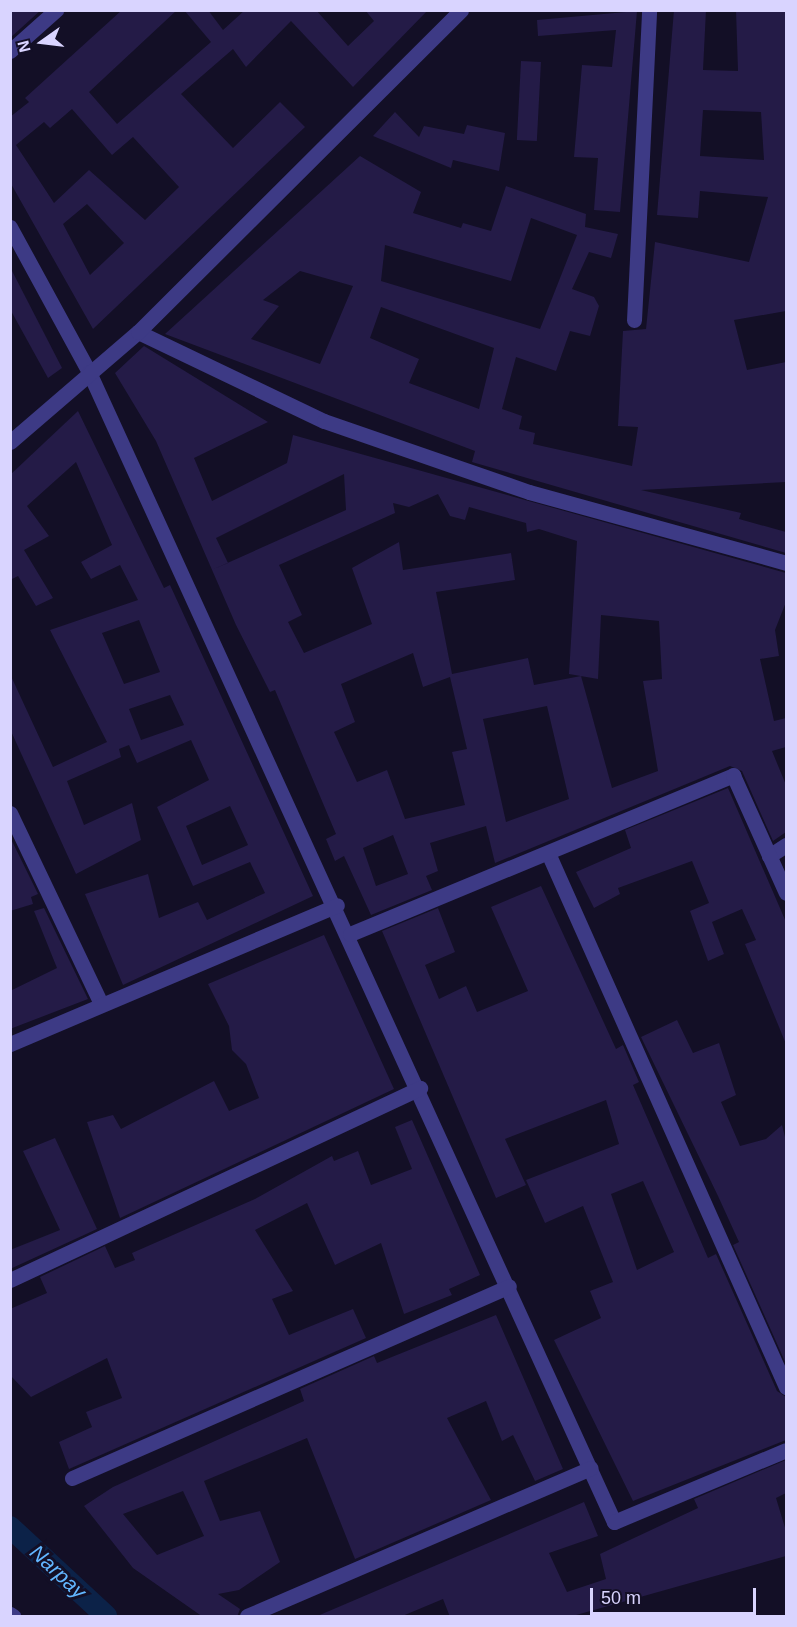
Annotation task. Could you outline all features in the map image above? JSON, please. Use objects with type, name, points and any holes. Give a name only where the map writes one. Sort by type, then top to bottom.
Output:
[{"type":"street","points":[[10,51],[56,10]]},
{"type":"street","points":[[10,442],[138,332],[462,10]]},
{"type":"street","points":[[634,320],[649,10]]},
{"type":"street","points":[[10,227],[89,372],[337,905],[614,1522],[786,1450]]},
{"type":"street","points":[[138,332],[324,421],[529,492],[786,563]]},
{"type":"street","points":[[350,934],[733,775],[786,893]]},
{"type":"street","points":[[10,813],[100,1004]]},
{"type":"street","points":[[769,856],[786,845]]},
{"type":"street","points":[[548,853],[786,1387]]},
{"type":"street","points":[[10,1044],[337,905]]},
{"type":"street","points":[[10,1280],[420,1088]]},
{"type":"street","points":[[72,1478],[509,1286]]},
{"type":"street","points":[[248,1617],[590,1468]]},
{"type":"building","points":[[10,10],[41,10],[10,38]]},
{"type":"building","points":[[122,10],[177,10],[89,92],[117,124],[211,42],[184,10],[208,10],[223,30],[245,10],[316,10],[348,46],[374,21],[365,10],[428,10],[353,87],[291,21],[246,67],[233,49],[181,94],[233,148],[280,102],[305,127],[93,329],[10,182],[10,117],[29,102],[25,98]],"holes":[[[72,109],[112,155],[133,137],[179,187],[145,220],[89,170],[54,203],[16,145],[44,122],[50,128]],[[87,204],[124,243],[90,275],[63,224]]]},
{"type":"building","points":[[674,10],[706,10],[703,70],[738,71],[736,10],[786,10],[786,311],[734,320],[747,370],[786,362],[786,482],[641,490],[741,513],[739,519],[786,532],[786,553],[472,462],[475,451],[165,334],[360,156],[421,192],[413,213],[461,228],[463,223],[491,231],[506,186],[586,214],[585,227],[618,234],[611,258],[589,252],[572,289],[594,297],[599,306],[590,336],[570,331],[556,371],[516,357],[502,409],[522,416],[519,429],[535,433],[533,444],[632,466],[638,427],[618,426],[623,331],[646,329],[655,242],[749,262],[768,197],[700,191],[698,218],[657,215]],"holes":[[[703,110],[761,112],[764,160],[700,156]],[[531,218],[577,235],[540,329],[381,281],[385,245],[511,281]],[[300,271],[353,286],[320,364],[251,339],[279,306],[263,300]],[[381,307],[494,348],[479,409],[409,383],[419,359],[370,338]]]},
{"type":"building","points":[[637,11],[620,212],[594,210],[598,158],[574,157],[582,65],[612,67],[616,30],[538,36],[537,20]]},
{"type":"building","points":[[521,61],[541,62],[537,141],[517,140]]},
{"type":"building","points":[[395,112],[419,137],[424,126],[464,134],[467,125],[505,133],[499,171],[453,160],[451,168],[373,136]]},
{"type":"building","points":[[10,267],[62,368],[48,378],[10,309]]},
{"type":"building","points":[[144,346],[268,422],[194,458],[212,501],[287,463],[293,435],[786,573],[786,602],[775,630],[779,656],[760,659],[774,721],[786,718],[786,747],[772,751],[786,785],[786,832],[773,841],[742,771],[730,766],[495,863],[486,826],[430,843],[438,871],[426,876],[432,890],[371,915],[344,856],[335,861],[326,839],[336,834],[275,690],[270,692],[236,625],[156,441],[115,373]],"holes":[[[344,474],[346,510],[228,563],[216,538]],[[438,494],[450,516],[465,520],[469,507],[526,523],[527,532],[539,529],[577,541],[569,674],[581,676],[534,685],[528,658],[452,674],[436,592],[515,580],[511,553],[403,570],[399,542],[352,568],[372,624],[304,653],[288,622],[302,615],[279,565],[395,513],[393,503],[409,507]],[[601,615],[659,621],[662,679],[643,681],[658,771],[612,788],[581,676],[598,679]],[[413,653],[423,687],[450,677],[467,749],[452,752],[465,805],[405,819],[387,770],[357,782],[334,732],[355,722],[341,684]],[[547,706],[569,799],[506,822],[483,719]],[[393,835],[408,874],[376,886],[363,848]]]},
{"type":"building","points":[[78,411],[164,588],[170,585],[313,896],[123,985],[85,894],[148,874],[159,918],[198,902],[207,920],[265,893],[250,862],[193,886],[157,807],[209,780],[191,740],[137,763],[129,745],[119,749],[121,757],[67,781],[84,825],[132,803],[141,840],[76,874],[10,729],[10,674],[53,767],[107,742],[50,630],[138,600],[120,565],[91,579],[81,562],[112,545],[76,462],[27,506],[49,536],[24,550],[53,598],[36,606],[18,576],[10,580],[10,475]],"holes":[[[139,620],[160,672],[124,684],[102,633]],[[170,695],[184,725],[141,740],[129,709]],[[230,806],[248,845],[202,865],[186,826]]]},
{"type":"building","points":[[728,788],[786,922],[786,1044],[745,944],[756,940],[742,909],[712,922],[724,954],[708,961],[690,911],[709,903],[692,861],[618,888],[620,894],[594,908],[576,872],[631,848],[625,830]]},
{"type":"building","points":[[10,837],[38,894],[31,897],[33,904],[10,911]]},
{"type":"building","points":[[541,886],[616,1049],[623,1045],[639,1082],[633,1085],[708,1258],[716,1254],[777,1391],[786,1397],[786,1440],[633,1501],[554,1340],[601,1318],[590,1291],[613,1282],[583,1206],[545,1223],[526,1180],[619,1144],[606,1100],[505,1139],[526,1185],[496,1198],[382,931],[438,908],[455,952],[425,965],[439,999],[466,986],[477,1012],[528,991],[491,907]],"holes":[[[643,1181],[674,1252],[637,1270],[611,1194]]]},
{"type":"building","points":[[44,908],[88,999],[10,1029],[10,991],[57,968],[34,911]]},
{"type":"building","points":[[324,935],[394,1089],[120,1218],[87,1122],[113,1115],[121,1129],[214,1081],[229,1111],[259,1098],[246,1064],[232,1050],[229,1026],[208,984]]},
{"type":"building","points":[[677,1020],[693,1053],[719,1043],[736,1095],[721,1102],[740,1146],[766,1139],[782,1125],[786,1141],[786,1364],[733,1245],[739,1242],[641,1037]]},
{"type":"building","points":[[412,1120],[480,1275],[449,1289],[452,1295],[404,1314],[381,1243],[335,1265],[307,1203],[255,1230],[293,1291],[272,1299],[289,1335],[353,1309],[366,1338],[69,1469],[59,1442],[92,1427],[86,1412],[122,1398],[107,1358],[31,1397],[10,1375],[10,1309],[47,1293],[40,1277],[105,1246],[115,1268],[135,1260],[132,1253],[255,1199],[332,1156],[334,1161],[358,1151],[371,1185],[412,1169],[395,1127]]},
{"type":"building","points":[[55,1138],[97,1229],[10,1269],[10,1250],[60,1230],[23,1151]]},
{"type":"building","points":[[496,1315],[563,1469],[535,1481],[513,1435],[502,1441],[486,1401],[447,1418],[491,1500],[355,1559],[307,1438],[204,1481],[220,1521],[260,1511],[280,1562],[239,1590],[218,1594],[240,1609],[237,1617],[203,1617],[133,1568],[84,1506],[113,1487],[304,1401],[300,1389],[374,1356],[377,1363]],"holes":[[[183,1491],[204,1536],[157,1555],[123,1514]]]},
{"type":"building","points":[[786,1460],[786,1493],[776,1498],[786,1531],[786,1556],[569,1617],[450,1617],[443,1599],[400,1617],[315,1617],[584,1502],[598,1536],[549,1553],[567,1592],[606,1579],[600,1554],[698,1508],[694,1499]]},
{"type":"waterway","name":"Narpay","points":[[10,1527],[106,1616]]}]
